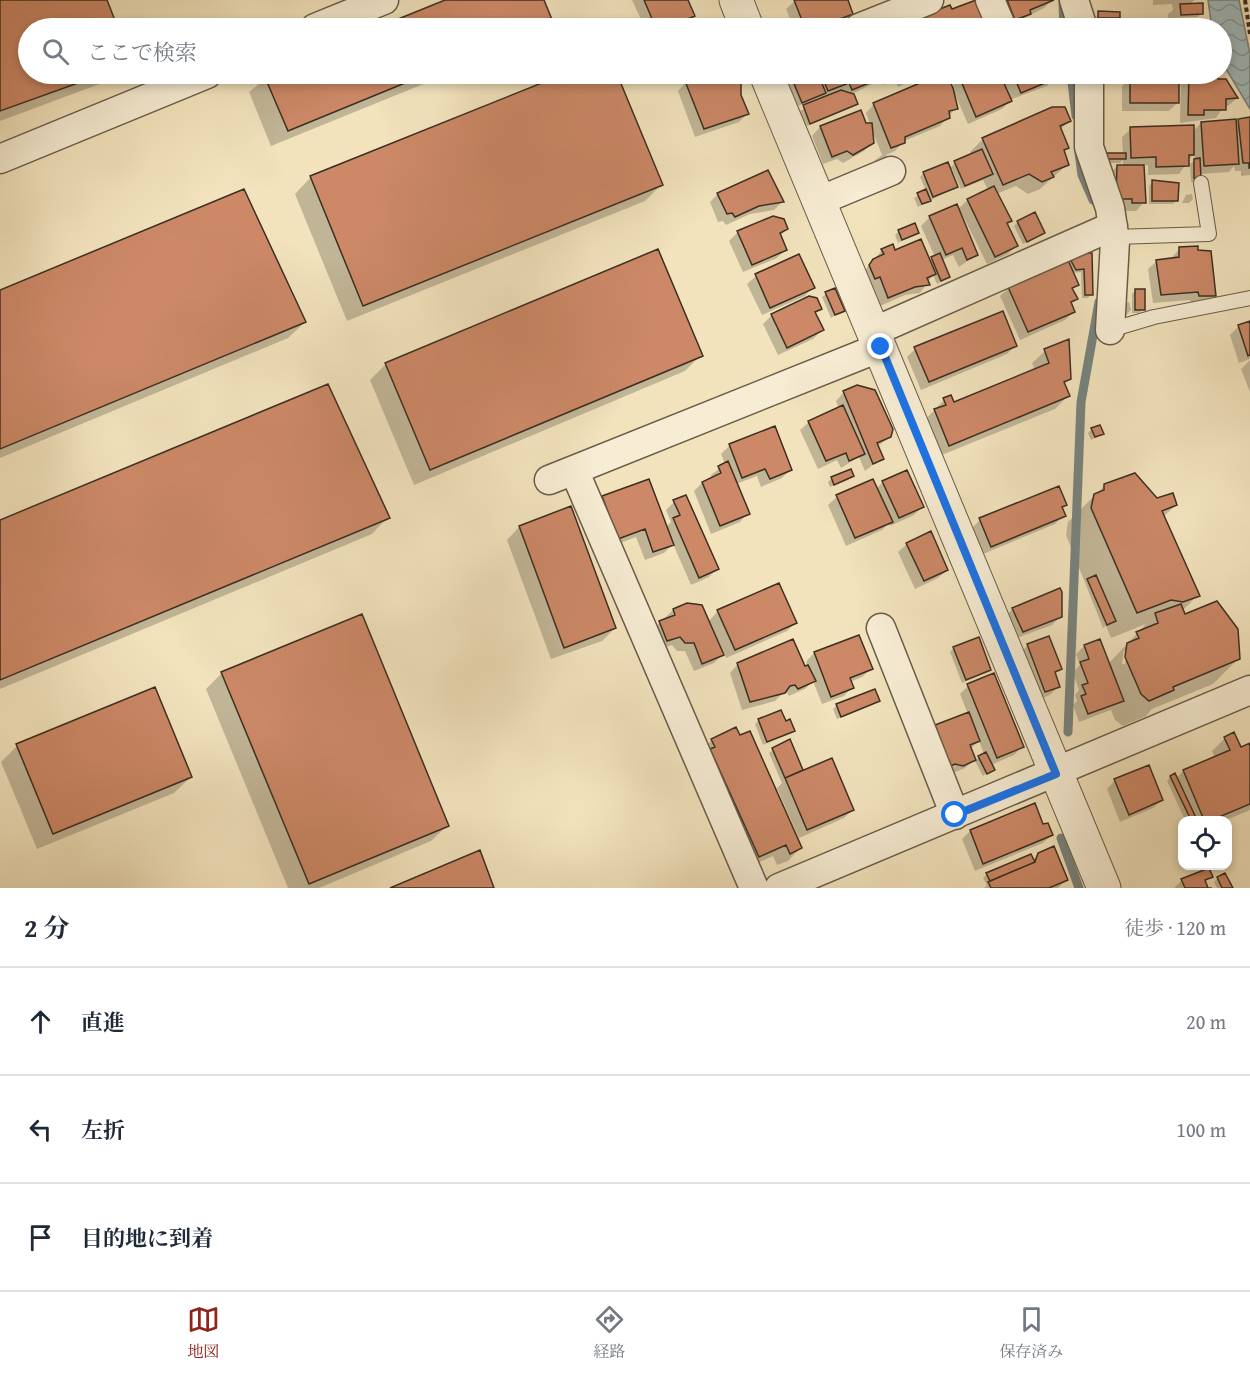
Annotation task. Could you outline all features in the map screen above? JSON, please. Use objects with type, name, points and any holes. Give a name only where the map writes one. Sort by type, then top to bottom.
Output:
[{"type":"street","points":[[340,18],[384,0]]},
{"type":"street","points":[[736,0],[743,18]]},
{"type":"street","points":[[885,18],[929,0]]},
{"type":"street","points":[[990,0],[998,18]]},
{"type":"street","points":[[1074,0],[1080,18]]},
{"type":"street","points":[[0,159],[183,84]]},
{"type":"street","points":[[770,84],[1104,888]]},
{"type":"street","points":[[1089,84],[1089,147],[1110,208],[1114,231],[1110,330]]},
{"type":"street","points":[[819,201],[891,171]]},
{"type":"street","points":[[754,888],[562,475],[878,339],[1114,231]]},
{"type":"street","points":[[881,628],[955,815]]},
{"type":"street","points":[[779,888],[1056,774],[1250,690]]},
{"type":"lane","points":[[1114,231],[1209,234],[1201,183]]},
{"type":"lane","points":[[1110,330],[1154,317],[1250,298]]},
{"type":"path","points":[[1245,0],[1250,34]]},
{"type":"water","points":[[1208,0],[1239,0],[1250,54],[1250,109],[1232,79],[1232,18],[1211,18]]},
{"type":"building","points":[[0,0],[107,0],[114,18],[18,18],[18,84],[75,84],[0,111]]},
{"type":"building","points":[[445,0],[544,0],[551,18],[401,18]]},
{"type":"building","points":[[644,0],[688,0],[695,16],[690,18],[652,18]]},
{"type":"building","points":[[794,0],[848,0],[853,14],[843,18],[801,18]]},
{"type":"building","points":[[976,0],[984,18],[918,18],[950,5],[952,9]]},
{"type":"building","points":[[1007,0],[1054,0],[1030,10],[1031,14],[1014,18]]},
{"type":"building","points":[[1203,3],[1203,14],[1181,15],[1180,4]]},
{"type":"building","points":[[1098,11],[1120,12],[1120,18],[1098,18]]},
{"type":"building","points":[[268,84],[403,84],[288,131]]},
{"type":"building","points":[[539,84],[621,84],[663,185],[363,306],[310,176]]},
{"type":"building","points":[[686,84],[741,84],[741,95],[749,114],[704,129]]},
{"type":"building","points":[[794,84],[822,84],[826,93],[802,103]]},
{"type":"building","points":[[825,84],[846,84],[828,91]]},
{"type":"building","points":[[849,84],[867,84],[852,90]]},
{"type":"building","points":[[918,84],[951,84],[958,109],[949,111],[950,118],[905,137],[905,143],[891,148],[873,103]]},
{"type":"building","points":[[962,84],[1004,84],[1012,101],[976,117]]},
{"type":"building","points":[[1017,84],[1043,84],[1021,93]]},
{"type":"building","points":[[1130,84],[1179,84],[1179,103],[1130,103]]},
{"type":"building","points":[[1189,84],[1229,84],[1238,98],[1226,99],[1226,110],[1204,110],[1204,115],[1188,115]]},
{"type":"building","points":[[841,90],[854,94],[858,104],[810,124],[803,105]]},
{"type":"building","points":[[1052,107],[1065,107],[1071,121],[1060,126],[1069,148],[1064,150],[1069,165],[1051,172],[1054,177],[1042,182],[1029,174],[1003,185],[982,138]]},
{"type":"building","points":[[861,110],[866,123],[872,123],[874,143],[853,155],[847,151],[832,157],[820,126]]},
{"type":"building","points":[[1250,117],[1249,168],[1249,163],[1243,163],[1238,119]]},
{"type":"building","points":[[1236,119],[1239,164],[1204,166],[1201,122]]},
{"type":"building","points":[[1194,125],[1194,155],[1189,155],[1189,166],[1156,167],[1156,157],[1131,158],[1130,127]]},
{"type":"building","points":[[982,149],[993,174],[965,186],[954,161]]},
{"type":"building","points":[[1105,153],[1126,153],[1126,159],[1105,159]]},
{"type":"building","points":[[1200,158],[1201,178],[1194,178],[1194,159]]},
{"type":"building","points":[[948,162],[958,187],[933,197],[923,172]]},
{"type":"building","points":[[1117,165],[1144,165],[1146,203],[1132,203],[1132,199],[1116,199]]},
{"type":"building","points":[[768,170],[784,202],[759,206],[735,217],[732,213],[727,214],[717,193]]},
{"type":"building","points":[[1152,180],[1179,183],[1178,201],[1152,201]]},
{"type":"building","points":[[994,186],[1012,221],[1007,223],[1018,246],[995,257],[967,199]]},
{"type":"building","points":[[244,189],[306,322],[0,449],[0,290]]},
{"type":"building","points":[[926,189],[931,201],[922,204],[917,193]]},
{"type":"building","points":[[957,204],[978,255],[967,260],[962,248],[946,255],[929,216]]},
{"type":"building","points":[[1035,212],[1045,233],[1027,242],[1017,221]]},
{"type":"building","points":[[773,216],[784,219],[788,229],[780,233],[787,250],[752,265],[737,231]]},
{"type":"building","points":[[915,223],[919,233],[902,240],[898,230]]},
{"type":"building","points":[[921,239],[936,274],[927,278],[930,285],[915,287],[888,298],[880,277],[875,279],[869,265],[873,259],[884,254],[881,249],[893,244],[895,250]]},
{"type":"building","points":[[1198,246],[1198,250],[1211,251],[1216,296],[1199,296],[1198,292],[1161,295],[1156,260],[1179,257],[1179,247]]},
{"type":"building","points":[[658,249],[703,356],[430,470],[385,363]]},
{"type":"building","points":[[940,253],[950,277],[941,281],[931,257]]},
{"type":"building","points":[[1077,253],[1092,253],[1093,295],[1085,295],[1084,269],[1076,270],[1069,257]]},
{"type":"building","points":[[799,254],[815,288],[770,308],[755,274]]},
{"type":"building","points":[[1068,260],[1079,285],[1072,288],[1078,299],[1071,302],[1075,312],[1028,332],[1008,287]]},
{"type":"building","points":[[835,288],[845,311],[835,315],[825,292]]},
{"type":"building","points":[[1135,289],[1145,289],[1145,310],[1135,310]]},
{"type":"building","points":[[809,296],[817,298],[822,309],[815,312],[824,330],[787,348],[771,314]]},
{"type":"building","points":[[1003,311],[1017,346],[929,382],[914,347]]},
{"type":"building","points":[[1250,321],[1250,355],[1248,356],[1238,325]]},
{"type":"building","points":[[1069,339],[1071,379],[1064,382],[1070,396],[949,446],[934,409],[946,405],[943,398],[951,395],[954,402],[1049,363],[1044,349]]},
{"type":"building","points":[[328,384],[390,518],[0,680],[0,520]]},
{"type":"building","points":[[857,385],[875,390],[893,429],[891,437],[877,443],[884,459],[873,464],[843,391]]},
{"type":"building","points":[[843,405],[865,454],[849,461],[846,453],[826,461],[808,421]]},
{"type":"building","points":[[1100,425],[1104,434],[1095,437],[1091,428]]},
{"type":"building","points":[[775,426],[792,470],[770,479],[765,469],[742,478],[729,444]]},
{"type":"building","points":[[728,461],[750,514],[720,526],[702,482],[721,473],[718,466]]},
{"type":"building","points":[[851,469],[854,476],[834,485],[831,477]]},
{"type":"building","points":[[907,470],[924,507],[899,518],[882,481]]},
{"type":"building","points":[[1135,473],[1157,498],[1173,493],[1177,505],[1162,511],[1200,596],[1183,602],[1171,600],[1137,613],[1091,508],[1094,494],[1104,490],[1104,484]]},
{"type":"building","points":[[649,479],[674,545],[653,552],[645,529],[618,539],[602,496]]},
{"type":"building","points":[[873,479],[893,522],[855,538],[836,495]]},
{"type":"building","points":[[1059,486],[1067,505],[1062,507],[1066,516],[991,547],[979,518]]},
{"type":"building","points":[[686,495],[719,569],[699,578],[673,518],[680,515],[673,500]]},
{"type":"building","points":[[571,506],[616,628],[564,648],[519,526]]},
{"type":"building","points":[[931,531],[948,570],[924,581],[906,543]]},
{"type":"building","points":[[1096,575],[1116,621],[1107,625],[1087,579]]},
{"type":"building","points":[[779,583],[797,623],[735,650],[717,610]]},
{"type":"building","points":[[1060,588],[1062,617],[1023,632],[1012,608]]},
{"type":"building","points":[[1217,601],[1238,629],[1240,659],[1173,687],[1174,690],[1149,701],[1141,694],[1125,657],[1127,643],[1139,638],[1136,632],[1158,623],[1155,613],[1181,604],[1185,614]]},
{"type":"building","points":[[687,603],[702,605],[724,655],[702,664],[694,643],[685,643],[680,637],[667,641],[659,621],[675,615],[673,609]]},
{"type":"building","points":[[362,614],[449,826],[309,884],[221,672]]},
{"type":"building","points":[[859,635],[873,669],[850,678],[854,688],[831,697],[814,652]]},
{"type":"building","points":[[1049,636],[1062,669],[1055,672],[1060,687],[1045,692],[1027,644]]},
{"type":"building","points":[[979,637],[991,670],[966,680],[953,647]]},
{"type":"building","points":[[793,639],[805,666],[808,665],[816,681],[798,689],[795,685],[790,686],[785,693],[750,702],[737,663]]},
{"type":"building","points":[[1100,639],[1124,701],[1088,714],[1081,696],[1086,694],[1082,685],[1088,683],[1080,662],[1089,659],[1084,645]]},
{"type":"building","points":[[994,673],[1024,747],[997,758],[967,684]]},
{"type":"building","points":[[155,687],[192,777],[53,834],[16,744]]},
{"type":"building","points":[[875,689],[880,701],[841,717],[836,704]]},
{"type":"building","points":[[781,710],[786,721],[790,719],[795,731],[767,742],[758,719]]},
{"type":"building","points":[[969,712],[980,741],[970,745],[976,760],[963,766],[955,764],[948,767],[935,725]]},
{"type":"building","points":[[736,727],[740,735],[750,731],[802,848],[790,854],[786,845],[759,857],[710,749],[715,747],[711,739]]},
{"type":"building","points":[[1234,732],[1241,747],[1250,743],[1250,804],[1222,816],[1202,816],[1183,770],[1230,750],[1224,737]]},
{"type":"building","points":[[790,739],[803,770],[785,778],[772,748]]},
{"type":"building","points":[[986,752],[995,770],[987,774],[978,756]]},
{"type":"building","points":[[832,758],[854,810],[807,830],[785,778]]},
{"type":"building","points":[[1149,765],[1163,800],[1129,815],[1114,779]]},
{"type":"building","points":[[1175,773],[1195,816],[1189,816],[1170,776]]},
{"type":"building","points":[[1035,803],[1043,824],[1048,823],[1053,835],[983,864],[970,830]]},
{"type":"building","points":[[1054,846],[1068,880],[1049,888],[991,888],[988,882],[1035,862],[1038,853]]},
{"type":"building","points":[[480,850],[494,888],[390,888]]},
{"type":"building","points":[[1031,854],[1035,862],[990,881],[986,873]]},
{"type":"building","points":[[1210,870],[1213,877],[1205,880],[1208,888],[1185,888],[1181,879]]},
{"type":"building","points":[[1225,873],[1233,888],[1222,888],[1217,877]]},
{"type":"waterway","points":[[1063,2],[1064,18]]},
{"type":"waterway","points":[[1072,84],[1076,116]]},
{"type":"waterway","points":[[1079,153],[1082,175],[1093,200]]},
{"type":"waterway","points":[[1068,732],[1081,402],[1099,302]]},
{"type":"waterway","points":[[1061,838],[1079,888]]},
{"type":"route","points":[[881,347],[1056,774],[955,815]]}]
